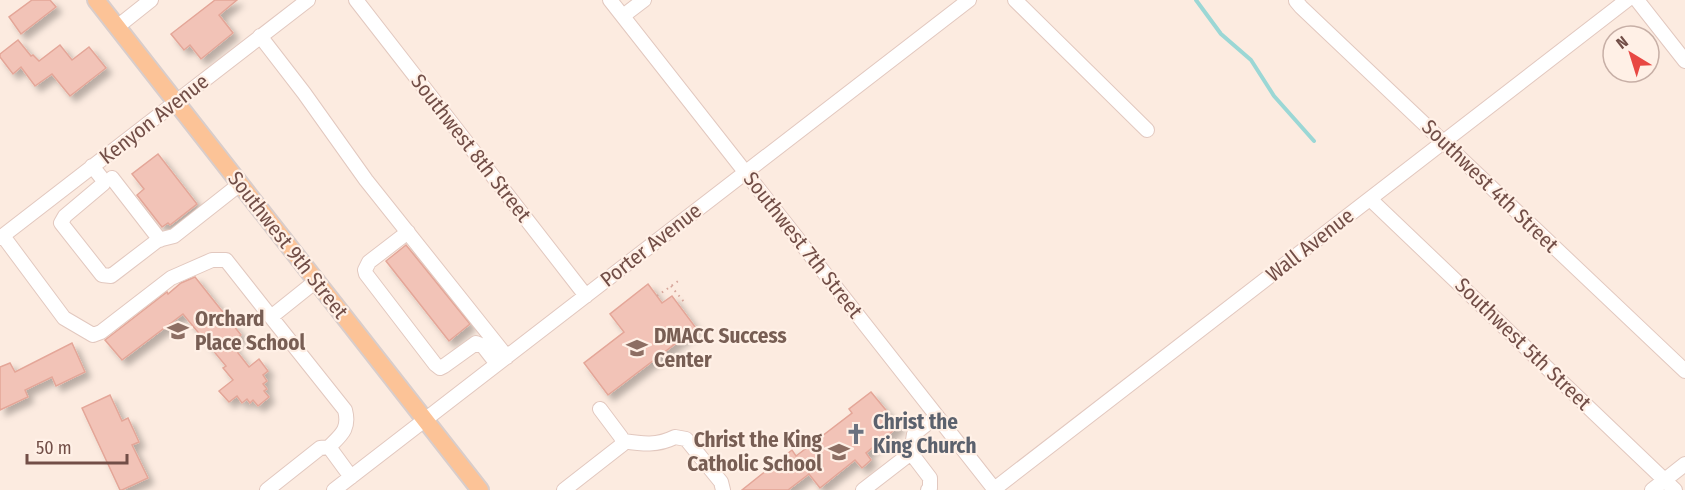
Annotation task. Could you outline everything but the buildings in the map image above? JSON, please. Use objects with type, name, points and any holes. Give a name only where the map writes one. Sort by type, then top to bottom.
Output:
[{"type":"main road","name":"Southwest 9th Street","points":[[96,0],[480,490]]},
{"type":"street","points":[[117,27],[151,0]]},
{"type":"street","name":"Kenyon Avenue","points":[[2,237],[308,0]]},
{"type":"street","name":"Southwest 8th Street","points":[[356,0],[586,296]]},
{"type":"street","name":"Southwest 7th Street","points":[[610,0],[994,490]]},
{"type":"street","points":[[623,16],[644,0]]},
{"type":"street","name":"Porter Avenue","points":[[334,490],[969,0]]},
{"type":"street","points":[[1015,0],[1148,130]]},
{"type":"street","name":"Wall Avenue","points":[[994,490],[1627,0]]},
{"type":"street","points":[[1637,0],[1685,61]]},
{"type":"street","name":"Southwest 4th Street","points":[[1297,1],[1685,371]]},
{"type":"street","points":[[260,36],[502,360]]},
{"type":"street","points":[[105,156],[116,170],[108,180],[64,216],[61,223],[102,275],[111,276],[160,240],[174,236],[240,184]]},
{"type":"street","points":[[92,166],[108,180],[160,240]]},
{"type":"street","name":"Southwest 5th Street","points":[[1370,199],[1675,490]]},
{"type":"street","points":[[408,232],[369,262],[364,270],[366,274],[440,368],[476,343],[502,360]]},
{"type":"street","points":[[2,237],[64,318],[93,335],[101,332],[171,278],[212,260],[226,261],[345,410],[347,427],[343,434],[328,447],[320,448],[267,490]]},
{"type":"street","points":[[271,317],[316,281]]},
{"type":"street","points":[[600,409],[623,441],[652,445],[675,437],[686,439],[721,482],[723,490]]},
{"type":"street","points":[[863,490],[911,453],[914,434],[937,416]]},
{"type":"street","points":[[564,490],[619,448],[623,441]]},
{"type":"street","points":[[328,447],[351,477]]},
{"type":"street","points":[[911,453],[930,478],[928,490]]},
{"type":"street","points":[[1652,490],[1685,464]]},
{"type":"path","points":[[657,296],[681,279]]},
{"type":"path","points":[[671,286],[684,302]]},
{"type":"waterway","points":[[1196,0],[1221,34],[1251,60],[1274,96],[1314,141]]},
{"type":"place","name":"Orchard Place School","points":[[178,331]]},
{"type":"place","name":"DMACC Success Center","points":[[637,348]]},
{"type":"place","name":"Christ the King Church","points":[[856,434]]},
{"type":"place","name":"Christ the King Catholic School","points":[[839,452]]}]
